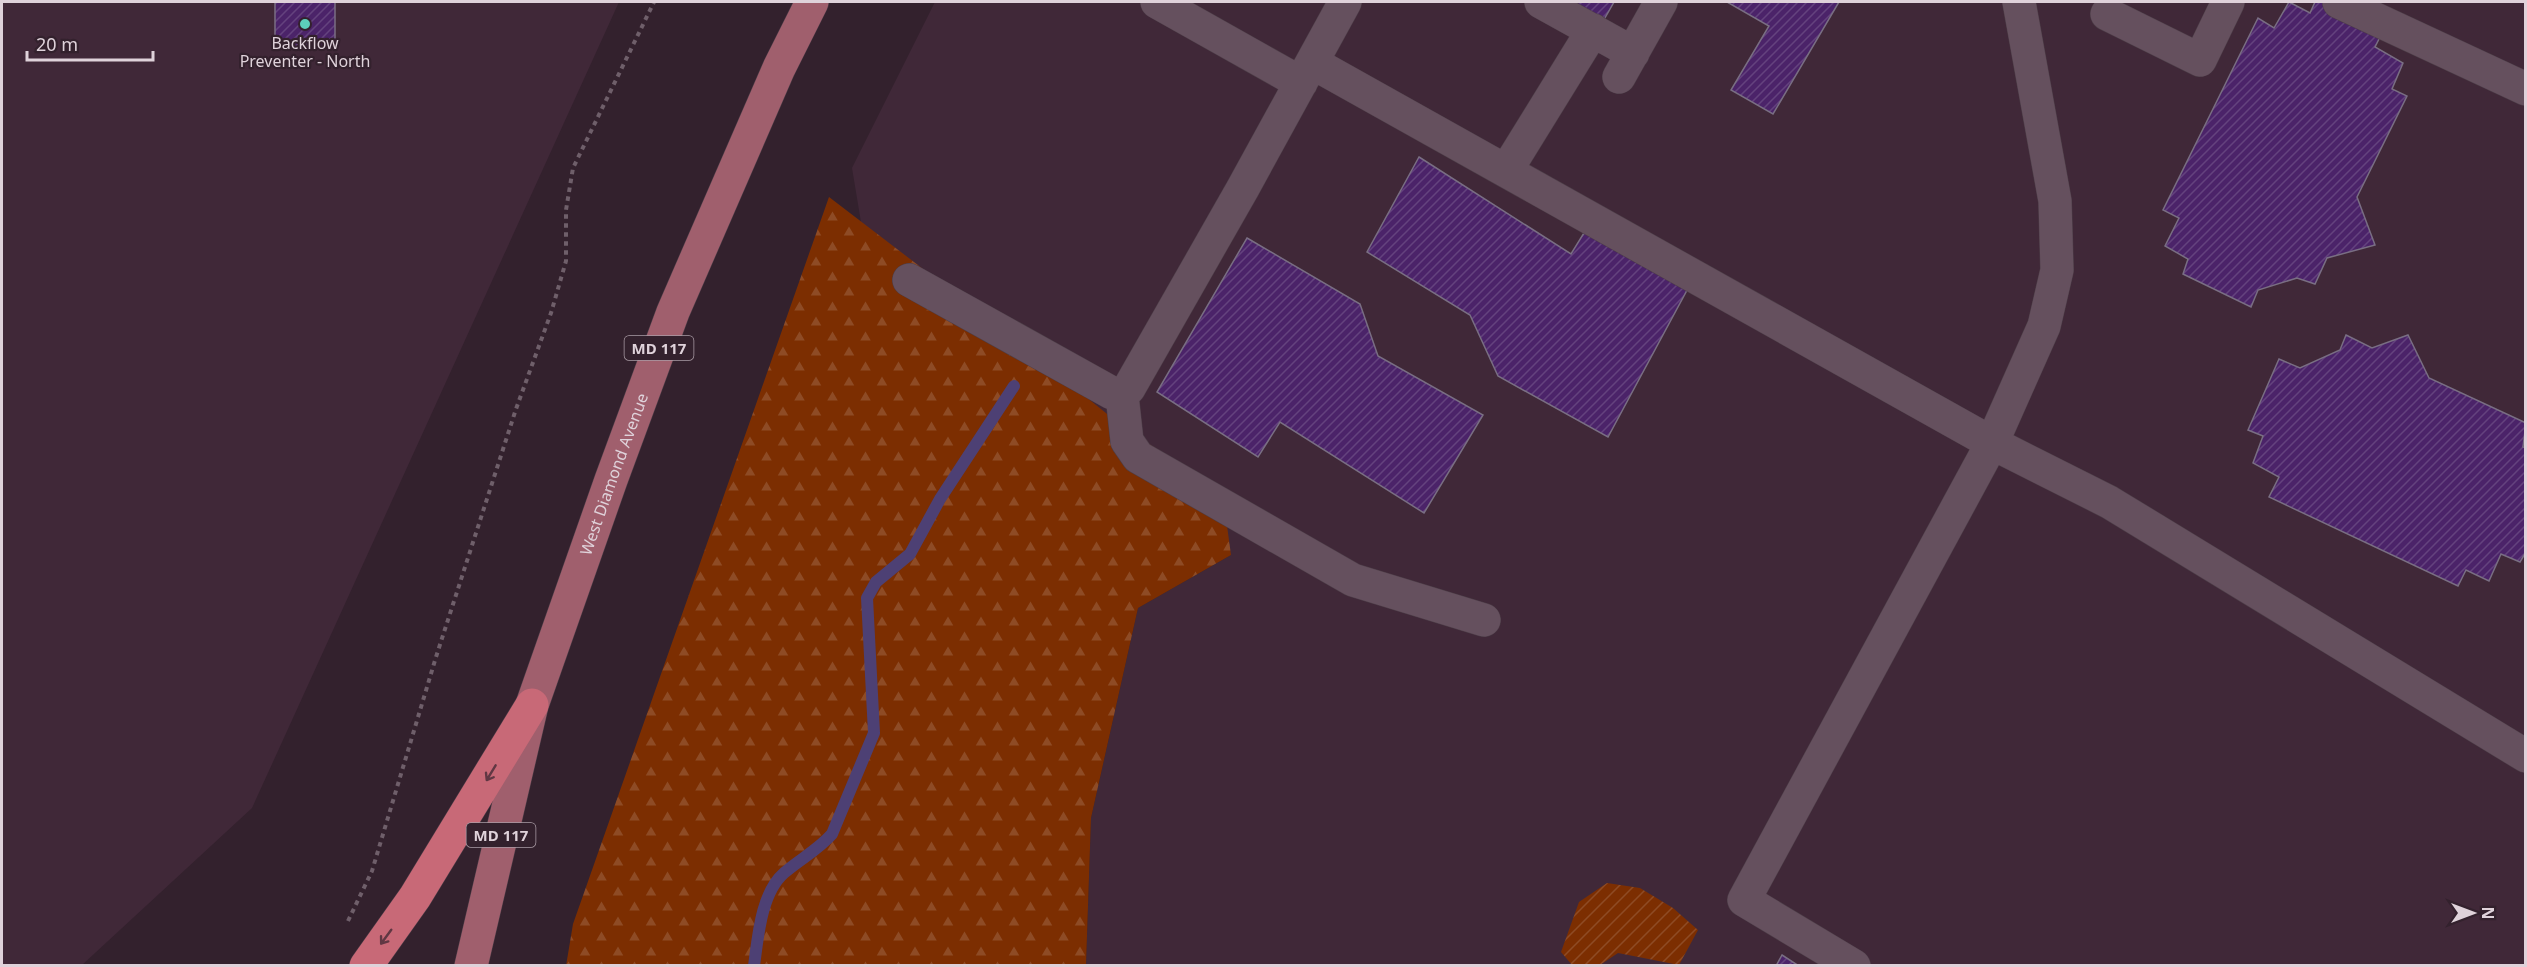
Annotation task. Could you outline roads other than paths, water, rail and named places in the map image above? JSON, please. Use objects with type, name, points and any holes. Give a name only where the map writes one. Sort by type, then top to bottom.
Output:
[{"type":"highway","points":[[366,965],[415,897],[532,705]]},
{"type":"main road","name":"West Diamond Avenue","points":[[471,966],[532,705],[673,312],[779,68],[812,2]]},
{"type":"lane","points":[[1157,2],[1506,171],[1992,443],[2109,502],[2526,756]]},
{"type":"lane","points":[[1345,2],[1141,368],[1122,395],[1127,441],[1138,457],[1353,580],[1484,620]]},
{"type":"lane","points":[[1541,2],[1593,30],[1626,65],[1661,2]]},
{"type":"lane","points":[[1854,966],[1744,900],[1992,443],[2044,326],[2057,270],[2055,201],[2019,2]]},
{"type":"lane","points":[[2107,14],[2200,60],[2228,2]]},
{"type":"lane","points":[[2339,2],[2526,89]]},
{"type":"lane","points":[[1506,171],[1593,30]]},
{"type":"lane","points":[[909,280],[1112,393],[1122,395]]},
{"type":"waterway","points":[[754,966],[762,916],[770,892],[784,873],[832,834],[874,733],[867,598],[876,582],[910,554],[940,499],[1014,386]]},
{"type":"place","name":"Backflow Preventer - North","points":[[305,24]]}]
